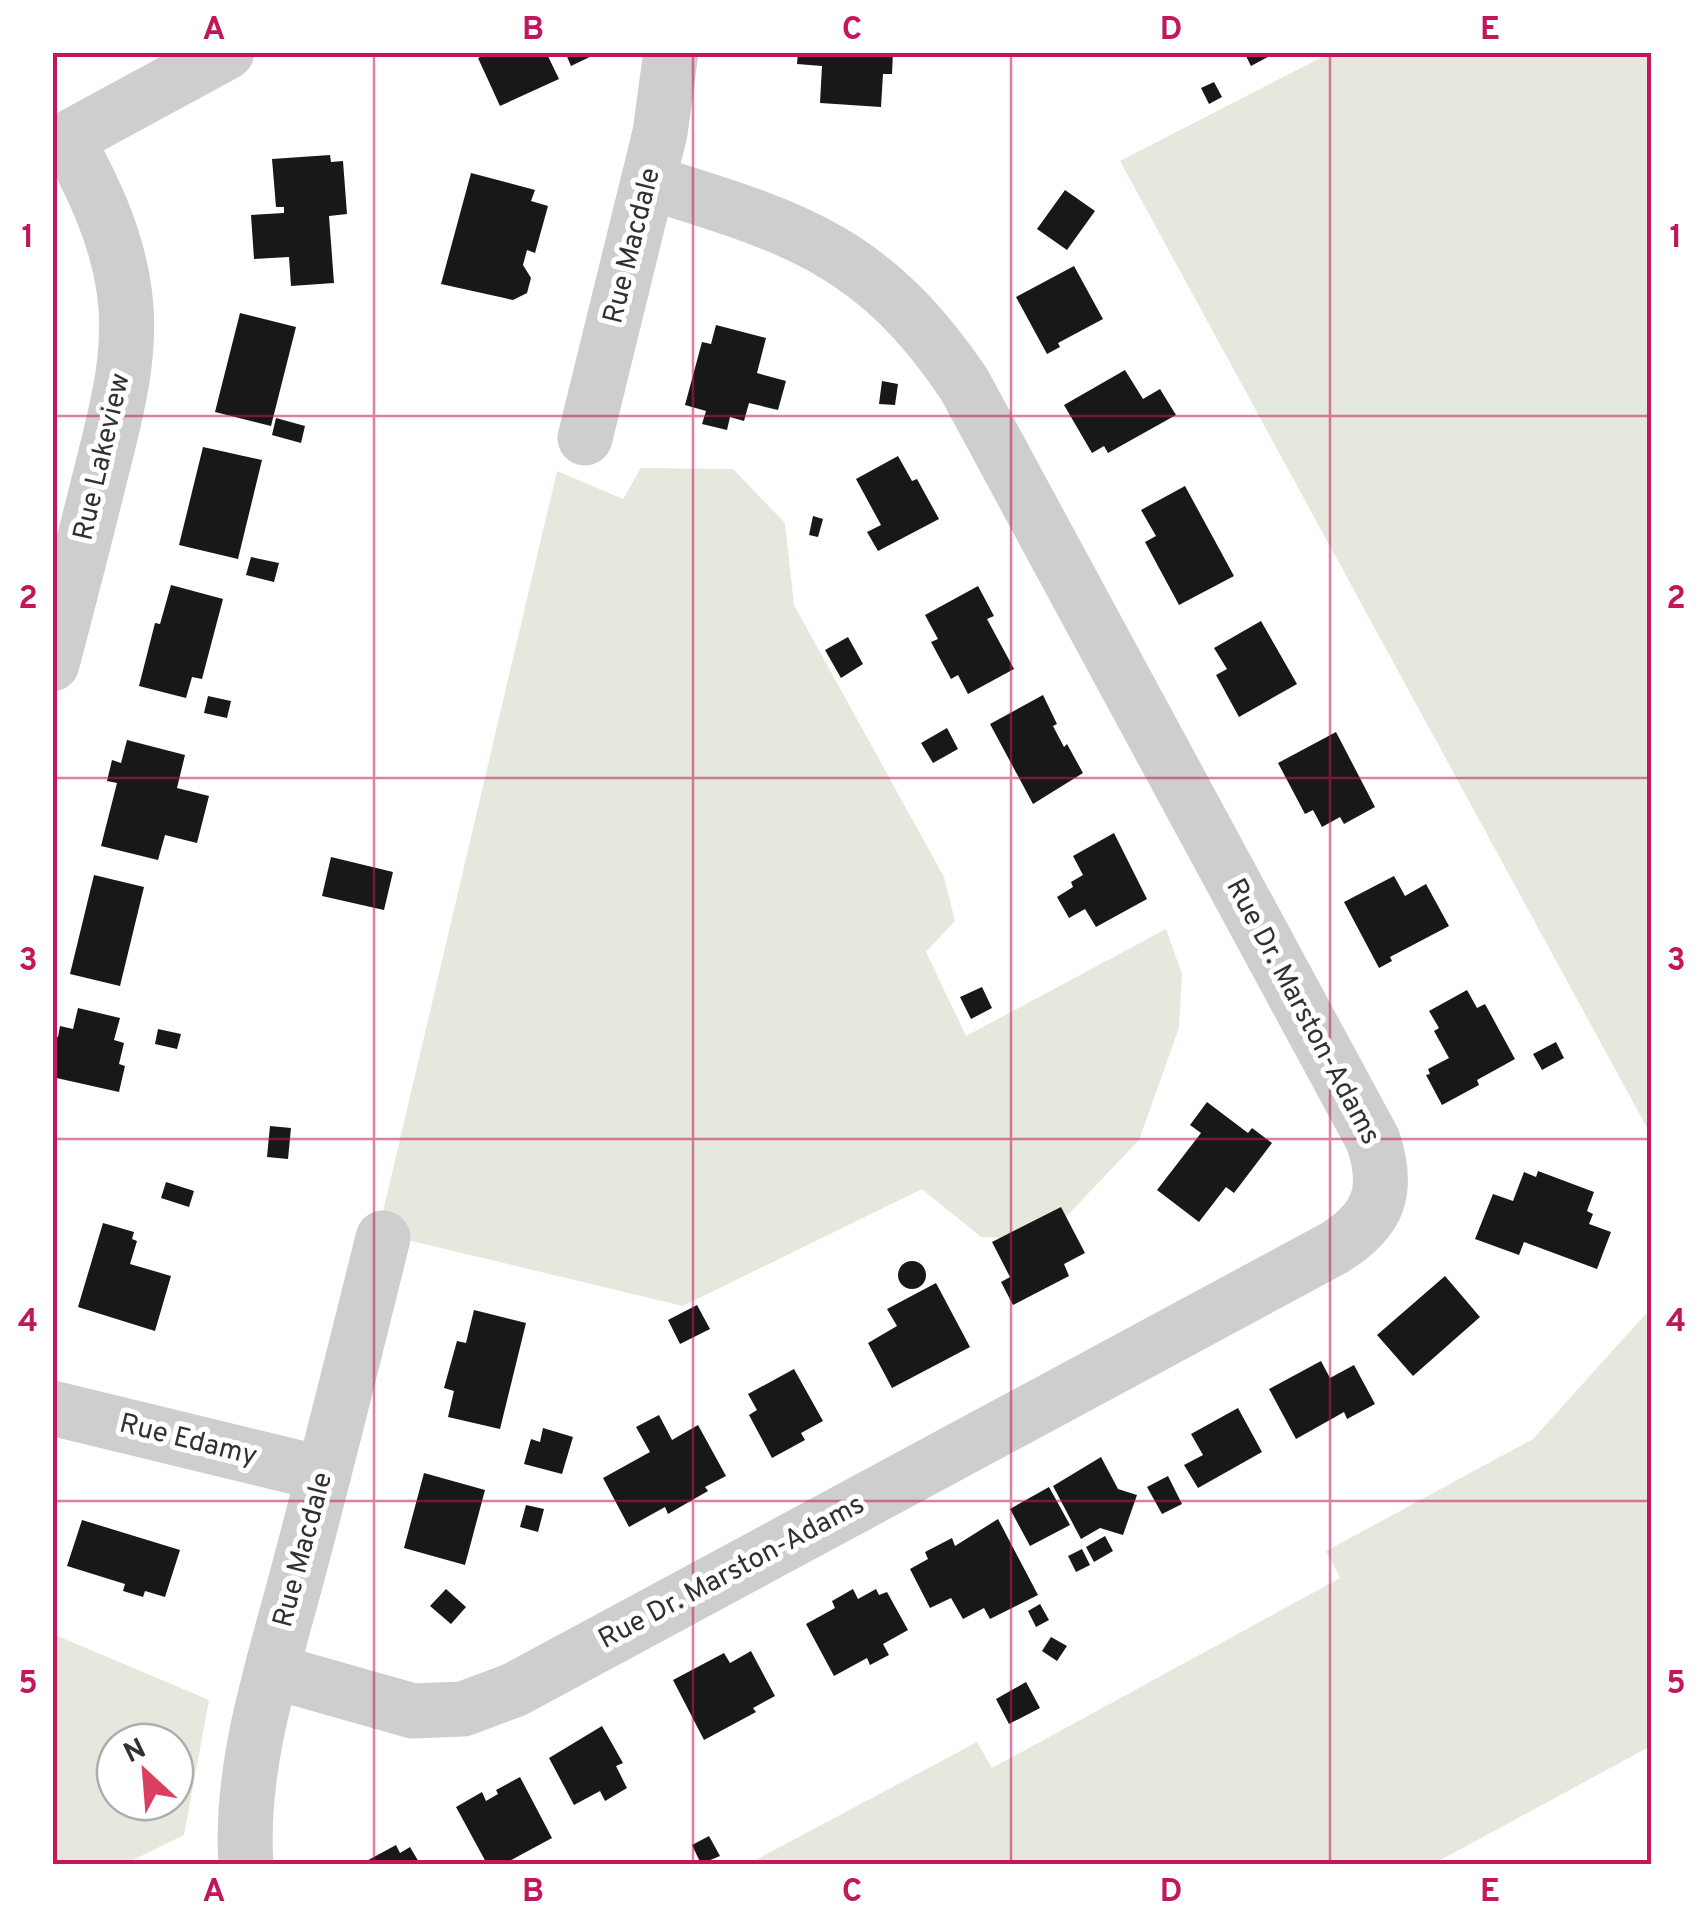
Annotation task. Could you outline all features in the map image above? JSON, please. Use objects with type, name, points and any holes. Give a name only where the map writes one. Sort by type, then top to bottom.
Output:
[{"type":"street","points":[[60,143],[227,52]]},
{"type":"street","name":"Rue Macdale","points":[[585,438],[650,182],[671,52]]},
{"type":"street","name":"Rue Lakeview","points":[[52,664],[122,390],[127,340],[124,290],[114,241],[97,194],[60,143]]},
{"type":"street","name":"Rue Dr. Marston-Adams","points":[[272,1671],[413,1711],[463,1709],[514,1690],[1334,1248],[1356,1234],[1372,1215],[1381,1191],[1382,1165],[1373,1140],[964,384],[936,343],[890,295],[824,246],[779,224],[650,182]]},
{"type":"street","name":"Rue Macdale","points":[[246,1864],[245,1816],[250,1772],[272,1671],[383,1238]]},
{"type":"street","name":"Rue Edamy","points":[[52,1408],[324,1474]]},
{"type":"shaded area","points":[[1330,53],[1651,53],[1651,1135],[1120,161]]},
{"type":"shaded area","points":[[641,468],[733,469],[785,523],[794,605],[944,877],[955,921],[926,952],[966,1036],[1166,929],[1182,974],[1179,1028],[1139,1140],[1045,1239],[981,1237],[922,1189],[683,1306],[378,1233],[557,471],[623,499]]},
{"type":"shaded area","points":[[1651,1308],[1651,1746],[1433,1864],[748,1864],[977,1742],[992,1768],[1340,1578],[1326,1551],[1533,1439]]},
{"type":"shaded area","points":[[53,1634],[209,1700],[195,1776],[195,1722],[95,1722],[95,1822],[186,1822],[184,1835],[125,1864],[53,1864]]},
{"type":"building","points":[[491,52],[546,52],[559,79],[500,106],[478,58]]},
{"type":"building","points":[[565,52],[600,52],[571,66]]},
{"type":"building","points":[[798,52],[893,52],[892,74],[883,74],[881,107],[820,103],[822,66],[797,64]]},
{"type":"building","points":[[1244,52],[1277,52],[1251,66]]},
{"type":"building","points":[[1214,82],[1222,97],[1209,104],[1201,88]]},
{"type":"building","points":[[330,155],[331,162],[343,161],[347,214],[329,216],[334,283],[291,286],[289,257],[254,259],[251,215],[284,213],[284,207],[276,207],[272,159]]},
{"type":"building","points":[[471,173],[535,190],[531,201],[548,206],[535,253],[527,250],[523,265],[531,278],[527,293],[513,300],[441,284]]},
{"type":"building","points":[[1065,190],[1095,211],[1067,250],[1037,229]]},
{"type":"building","points":[[1074,266],[1103,319],[1058,343],[1060,347],[1047,354],[1016,297]]},
{"type":"building","points":[[240,313],[296,327],[271,426],[215,412]]},
{"type":"building","points":[[716,325],[766,338],[757,373],[786,381],[778,410],[749,403],[744,421],[730,417],[727,430],[702,424],[706,411],[685,405],[702,342],[711,344]]},
{"type":"building","points":[[1125,370],[1143,399],[1160,389],[1176,415],[1108,453],[1104,446],[1092,453],[1064,405]]},
{"type":"building","points":[[882,381],[898,384],[895,405],[879,404]]},
{"type":"building","points":[[276,418],[305,426],[301,443],[272,435]]},
{"type":"building","points":[[203,447],[262,460],[238,559],[179,545]]},
{"type":"building","points":[[898,456],[912,481],[917,479],[939,519],[878,551],[867,532],[881,525],[856,479]]},
{"type":"building","points":[[1185,486],[1234,576],[1179,605],[1145,542],[1156,536],[1141,510]]},
{"type":"building","points":[[813,516],[823,519],[818,537],[809,535]]},
{"type":"building","points":[[251,557],[279,563],[274,582],[246,575]]},
{"type":"building","points":[[171,585],[223,599],[202,679],[192,677],[186,698],[139,686],[155,623],[160,624]]},
{"type":"building","points":[[978,586],[994,616],[987,619],[1014,669],[968,694],[958,675],[951,679],[931,642],[938,639],[925,615]]},
{"type":"building","points":[[1261,621],[1297,684],[1239,717],[1216,675],[1227,669],[1214,648]]},
{"type":"building","points":[[848,637],[863,664],[841,678],[825,650]]},
{"type":"building","points":[[1043,695],[1057,724],[1053,726],[1083,773],[1033,804],[990,724]]},
{"type":"building","points":[[208,696],[231,701],[227,718],[204,713]]},
{"type":"building","points":[[947,728],[958,749],[933,763],[921,743]]},
{"type":"building","points":[[1336,732],[1375,807],[1344,824],[1340,817],[1322,827],[1313,810],[1305,814],[1278,763]]},
{"type":"building","points":[[127,740],[185,755],[177,788],[209,796],[197,843],[165,835],[158,860],[101,846],[117,783],[107,781],[112,760],[121,763]]},
{"type":"building","points":[[1114,833],[1147,899],[1096,927],[1085,909],[1069,918],[1057,897],[1083,875],[1073,856]]},
{"type":"building","points":[[331,857],[393,872],[384,910],[322,896]]},
{"type":"building","points":[[94,875],[144,887],[120,986],[70,974]]},
{"type":"building","points":[[1394,876],[1405,896],[1426,884],[1449,926],[1390,957],[1392,961],[1379,968],[1344,902]]},
{"type":"building","points":[[982,987],[992,1008],[971,1019],[960,997]]},
{"type":"building","points":[[1467,990],[1477,1008],[1485,1004],[1515,1059],[1442,1105],[1426,1075],[1430,1074],[1428,1069],[1449,1058],[1434,1031],[1439,1028],[1429,1011]]},
{"type":"building","points":[[78,1008],[120,1018],[114,1040],[124,1043],[119,1064],[125,1066],[119,1092],[52,1077],[52,1036],[58,1037],[60,1026],[73,1029]]},
{"type":"building","points":[[158,1029],[181,1034],[177,1049],[155,1044]]},
{"type":"building","points":[[1556,1042],[1564,1058],[1542,1070],[1533,1054]]},
{"type":"building","points":[[1207,1102],[1248,1133],[1252,1128],[1272,1143],[1234,1193],[1226,1187],[1199,1222],[1157,1190],[1201,1133],[1190,1125]]},
{"type":"building","points":[[270,1126],[291,1128],[288,1159],[267,1157]]},
{"type":"building","points":[[1538,1171],[1594,1192],[1587,1211],[1593,1214],[1589,1224],[1611,1232],[1597,1269],[1524,1242],[1519,1255],[1475,1239],[1493,1194],[1513,1201],[1524,1172],[1536,1177]]},
{"type":"building","points":[[166,1182],[194,1191],[189,1207],[161,1198]]},
{"type":"building","points":[[1061,1207],[1085,1253],[1064,1264],[1069,1276],[1013,1305],[1001,1282],[1010,1277],[992,1242]]},
{"type":"building","points":[[103,1223],[134,1232],[132,1239],[137,1241],[130,1264],[171,1276],[155,1331],[78,1307]]},
{"type":"building","points":[[912,1261],[922,1265],[926,1275],[922,1285],[912,1289],[902,1285],[898,1275],[902,1265]]},
{"type":"building","points":[[1445,1276],[1480,1317],[1413,1376],[1377,1335]]},
{"type":"building","points":[[936,1283],[970,1347],[892,1388],[868,1343],[897,1326],[887,1309]]},
{"type":"building","points":[[697,1305],[710,1329],[680,1344],[668,1320]]},
{"type":"building","points":[[474,1310],[526,1323],[500,1429],[448,1417],[454,1391],[444,1388],[457,1341],[466,1343]]},
{"type":"building","points":[[1321,1361],[1330,1378],[1354,1365],[1375,1404],[1347,1419],[1344,1412],[1296,1439],[1269,1389]]},
{"type":"building","points":[[794,1369],[823,1421],[801,1433],[805,1440],[772,1458],[749,1415],[757,1410],[748,1394]]},
{"type":"building","points":[[1238,1408],[1262,1452],[1198,1488],[1184,1465],[1203,1455],[1191,1434]]},
{"type":"building","points":[[659,1415],[672,1440],[698,1425],[726,1476],[668,1514],[665,1507],[629,1527],[603,1478],[650,1452],[636,1427]]},
{"type":"building","points":[[543,1428],[573,1437],[562,1474],[524,1464],[531,1439],[540,1442]]},
{"type":"building","points":[[1101,1457],[1118,1489],[1137,1495],[1123,1535],[1100,1528],[1081,1539],[1053,1486]]},
{"type":"building","points":[[424,1473],[485,1490],[465,1565],[404,1548]]},
{"type":"building","points":[[1168,1476],[1182,1504],[1162,1514],[1147,1487]]},
{"type":"building","points":[[1049,1487],[1070,1525],[1030,1546],[1010,1509]]},
{"type":"building","points":[[526,1505],[544,1509],[538,1532],[520,1527]]},
{"type":"building","points":[[998,1519],[1038,1595],[990,1619],[984,1608],[963,1619],[951,1598],[930,1608],[910,1569],[928,1559],[925,1552],[952,1538],[955,1546]]},
{"type":"building","points":[[82,1520],[180,1550],[165,1597],[145,1591],[143,1597],[123,1591],[125,1584],[67,1566]]},
{"type":"building","points":[[1105,1536],[1113,1551],[1094,1562],[1086,1547]]},
{"type":"building","points":[[1082,1549],[1090,1565],[1076,1572],[1068,1556]]},
{"type":"building","points":[[446,1589],[466,1607],[451,1624],[430,1606]]},
{"type":"building","points":[[853,1589],[858,1599],[876,1589],[879,1595],[887,1592],[908,1630],[883,1644],[889,1655],[870,1665],[867,1658],[834,1676],[806,1624],[835,1608],[832,1601]]},
{"type":"building","points":[[1040,1604],[1049,1620],[1036,1627],[1028,1611]]},
{"type":"building","points":[[1051,1637],[1067,1646],[1057,1661],[1042,1651]]},
{"type":"building","points":[[751,1651],[775,1696],[753,1708],[756,1712],[704,1740],[673,1680],[724,1653],[730,1663]]},
{"type":"building","points":[[1026,1682],[1040,1708],[1009,1724],[996,1699]]},
{"type":"building","points":[[602,1726],[623,1763],[616,1766],[627,1788],[605,1801],[600,1791],[574,1805],[549,1758]]},
{"type":"building","points":[[520,1777],[552,1838],[504,1864],[487,1864],[456,1807],[482,1792],[486,1801],[498,1794],[496,1790]]},
{"type":"building","points":[[709,1836],[720,1856],[701,1864],[692,1845]]},
{"type":"building","points":[[396,1845],[400,1853],[410,1847],[420,1864],[361,1864]]}]
